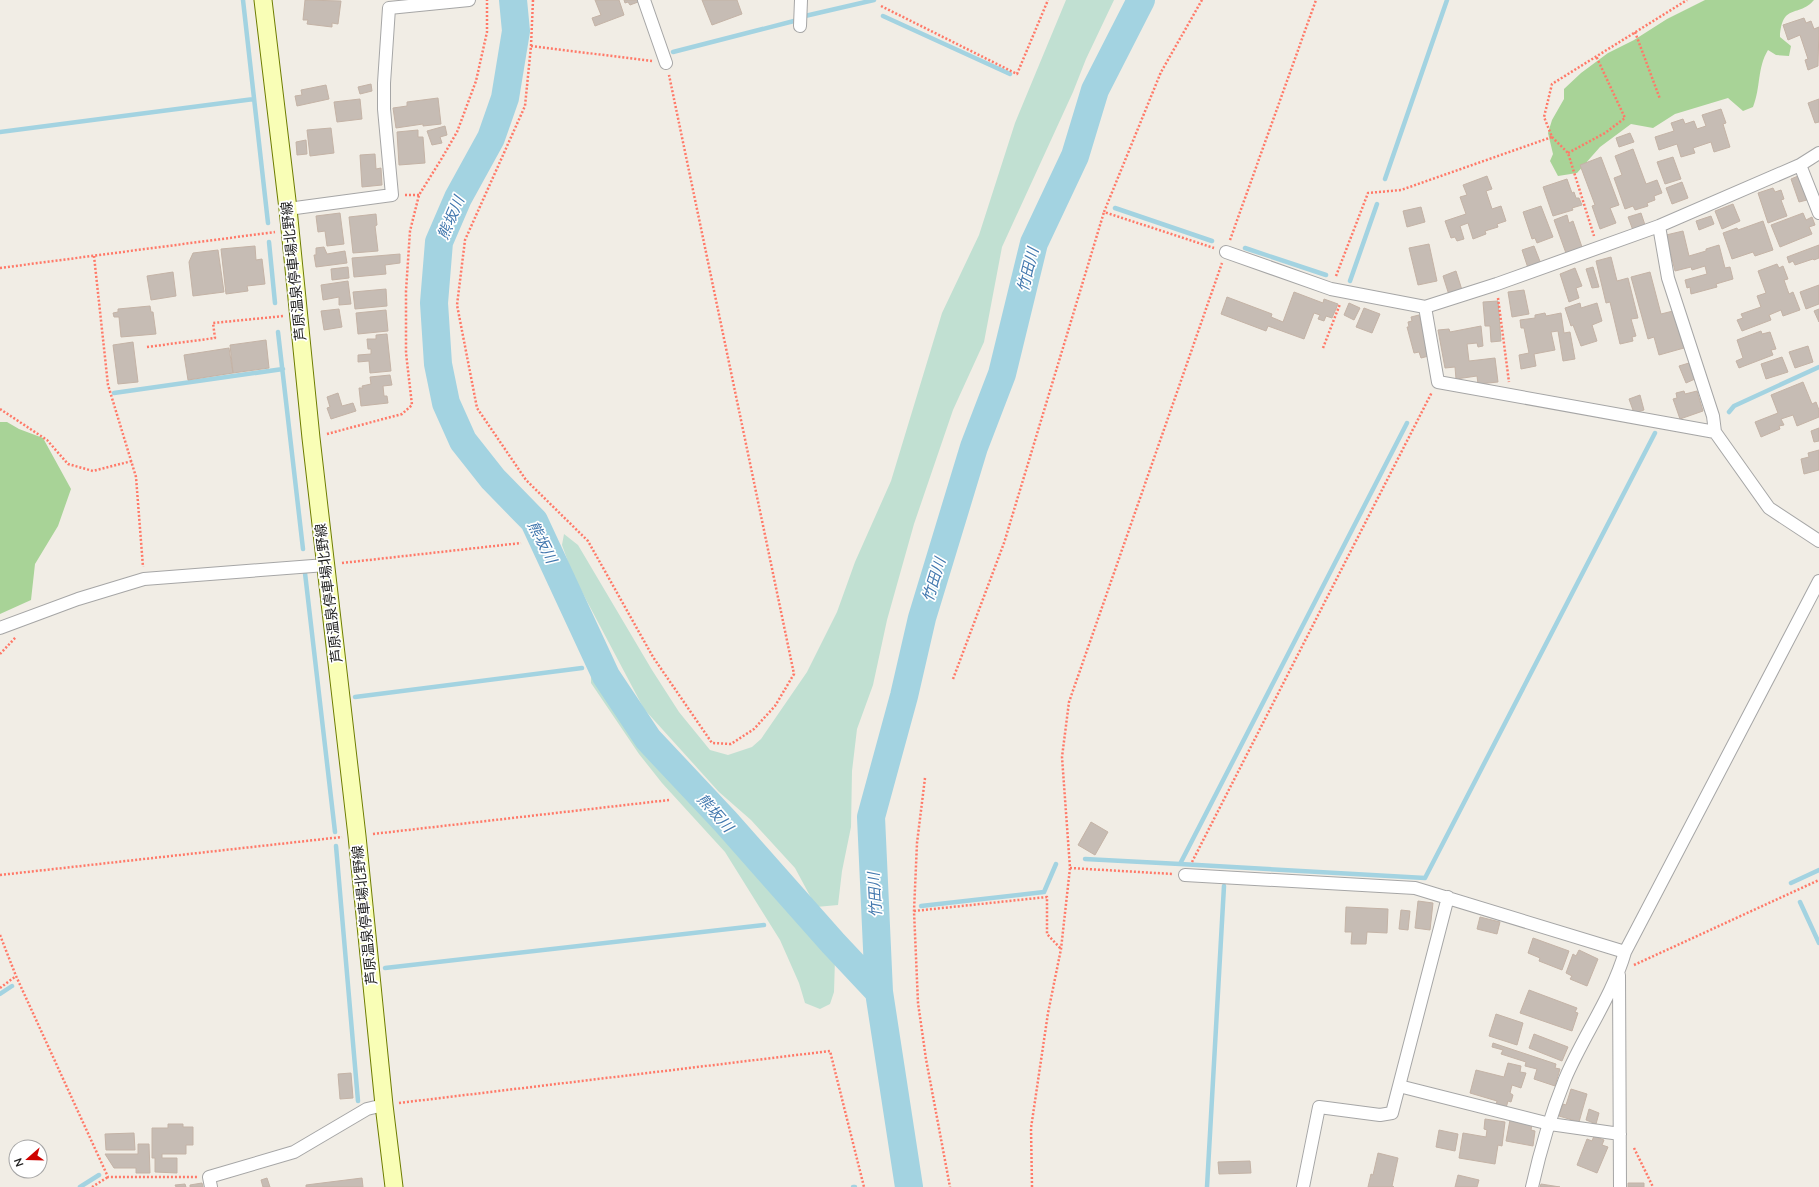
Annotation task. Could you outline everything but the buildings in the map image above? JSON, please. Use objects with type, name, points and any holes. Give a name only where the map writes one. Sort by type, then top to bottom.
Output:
[{"type":"main road","name":"芦原温泉停車場北野線","points":[[263,0],[288,208],[289,231],[311,438],[357,836],[384,1105],[394,1187]]},
{"type":"street","points":[[288,208],[392,195],[384,109],[386,4],[469,0]]},
{"type":"street","points":[[644,0],[666,63]]},
{"type":"street","points":[[800,26],[801,0]]},
{"type":"street","points":[[1226,252],[1331,289],[1425,307],[1496,284],[1659,226],[1800,164],[1819,153]]},
{"type":"street","points":[[1800,164],[1819,213]]},
{"type":"street","points":[[1659,226],[1668,278],[1713,416],[1715,432],[1769,508],[1819,541]]},
{"type":"street","points":[[1425,307],[1438,382],[1715,432]]},
{"type":"street","points":[[0,628],[78,599],[144,580],[326,565]]},
{"type":"street","points":[[1532,1187],[1538,1159],[1566,1079],[1619,972],[1624,952],[1819,581]]},
{"type":"street","points":[[1185,875],[1415,888],[1624,952]]},
{"type":"street","points":[[1303,1187],[1319,1107],[1380,1115],[1392,1113],[1448,897]]},
{"type":"street","points":[[1619,972],[1620,1187]]},
{"type":"street","points":[[1399,1086],[1550,1124],[1620,1134]]},
{"type":"street","points":[[210,1182],[294,1152],[367,1110],[384,1105]]},
{"type":"path","points":[[311,438],[402,414],[412,405],[406,353],[406,291],[410,231],[419,195],[456,132],[476,81],[487,32],[487,0]]},
{"type":"path","points":[[531,46],[666,63],[794,674],[775,706],[754,729],[731,744],[712,743],[653,657],[588,541],[526,480],[477,408],[457,306],[465,240],[525,106],[531,46],[533,0]]},
{"type":"path","points":[[881,6],[1017,74],[1048,0]]},
{"type":"path","points":[[953,679],[1004,543],[1104,212],[1161,72],[1202,0]]},
{"type":"path","points":[[1032,1187],[1031,1128],[1048,1013],[1061,949],[1070,868],[1062,757],[1070,702],[1226,252],[1316,0]]},
{"type":"path","points":[[1598,248],[1568,153],[1552,137],[1544,117],[1552,84],[1687,0]]},
{"type":"path","points":[[1635,32],[1660,99]]},
{"type":"path","points":[[1568,153],[1605,133],[1625,118],[1596,56]]},
{"type":"path","points":[[1331,289],[1368,193],[1401,190],[1552,137]]},
{"type":"path","points":[[1104,212],[1226,252]]},
{"type":"path","points":[[0,268],[289,231]]},
{"type":"path","points":[[94,256],[108,385],[136,477],[144,580]]},
{"type":"path","points":[[1496,284],[1511,396]]},
{"type":"path","points":[[1323,348],[1344,292]]},
{"type":"path","points":[[147,347],[214,338],[213,323],[298,315]]},
{"type":"path","points":[[1070,868],[1185,875],[1438,382]]},
{"type":"path","points":[[0,409],[47,440],[68,464],[93,471],[132,461]]},
{"type":"path","points":[[326,565],[521,543]]},
{"type":"path","points":[[925,778],[917,843],[914,911],[919,1010],[926,1059],[950,1187]]},
{"type":"path","points":[[0,875],[669,800]]},
{"type":"path","points":[[1619,972],[1819,880]]},
{"type":"path","points":[[914,911],[1047,897],[1047,934],[1061,949]]},
{"type":"path","points":[[0,935],[16,976],[108,1177]]},
{"type":"path","points":[[0,988],[16,976]]},
{"type":"path","points":[[384,1105],[830,1051],[864,1187]]},
{"type":"path","points":[[1633,1146],[1653,1187]]},
{"type":"path","points":[[92,1187],[108,1177],[210,1182]]},
{"type":"green space","points":[[1066,0],[1114,0],[1002,247],[984,342],[953,410],[914,524],[887,620],[873,685],[857,729],[852,771],[851,827],[842,871],[838,905],[816,907],[795,868],[751,820],[719,792],[644,709],[572,573],[562,545],[564,534],[578,545],[652,670],[679,712],[710,750],[728,755],[752,747],[761,739],[807,672],[837,612],[855,562],[891,481],[942,313],[979,235],[1015,123]]},
{"type":"green space","points":[[1705,0],[1814,0],[1803,8],[1792,12],[1784,19],[1781,26],[1780,37],[1791,46],[1789,56],[1776,55],[1768,50],[1762,64],[1753,107],[1743,111],[1728,98],[1675,114],[1653,128],[1631,124],[1600,147],[1577,173],[1558,176],[1550,161],[1553,154],[1548,133],[1552,120],[1564,99],[1564,89],[1581,73],[1608,53],[1634,40],[1667,19]]},
{"type":"green space","points":[[0,422],[7,422],[19,429],[43,438],[71,489],[58,526],[35,564],[31,600],[0,614]]},
{"type":"green space","points":[[591,670],[596,672],[607,684],[628,721],[666,770],[743,852],[780,898],[826,946],[835,959],[834,992],[830,1004],[820,1009],[805,1003],[799,983],[780,940],[725,852],[662,783],[639,754],[591,683]]},
{"type":"waterway","points":[[243,0],[268,223]]},
{"type":"waterway","name":"熊坂川","points":[[513,0],[516,31],[505,98],[491,138],[458,198],[439,242],[434,303],[438,364],[446,403],[463,441],[493,479],[534,521],[606,676],[648,739],[725,821],[833,943],[879,992]]},
{"type":"waterway","points":[[805,16],[874,0]]},
{"type":"waterway","name":"竹田川","points":[[909,1187],[879,992],[871,817],[904,696],[922,618],[974,447],[1002,374],[1034,243],[1075,156],[1095,90],[1141,0]]},
{"type":"waterway","points":[[1385,179],[1447,0]]},
{"type":"waterway","points":[[883,16],[1010,74]]},
{"type":"waterway","points":[[673,52],[794,21]]},
{"type":"waterway","points":[[0,132],[254,99]]},
{"type":"waterway","points":[[1350,281],[1377,204]]},
{"type":"waterway","points":[[1115,208],[1212,241]]},
{"type":"waterway","points":[[269,242],[275,303]]},
{"type":"waterway","points":[[1245,248],[1326,275]]},
{"type":"waterway","points":[[278,332],[303,549]]},
{"type":"waterway","points":[[1729,412],[1734,406],[1819,367]]},
{"type":"waterway","points":[[114,393],[283,369]]},
{"type":"waterway","points":[[1085,859],[1180,864],[1407,423]]},
{"type":"waterway","points":[[1180,864],[1425,878],[1655,433]]},
{"type":"waterway","points":[[305,573],[335,832]]},
{"type":"waterway","points":[[355,697],[582,668]]},
{"type":"waterway","points":[[336,846],[358,1101]]},
{"type":"waterway","points":[[921,906],[1044,892],[1056,864]]},
{"type":"waterway","points":[[1791,883],[1819,870]]},
{"type":"waterway","points":[[1207,1187],[1224,886]]},
{"type":"waterway","points":[[1800,902],[1819,943]]},
{"type":"waterway","points":[[385,968],[764,925]]},
{"type":"waterway","points":[[0,994],[12,986]]},
{"type":"waterway","points":[[80,1187],[99,1175]]}]
